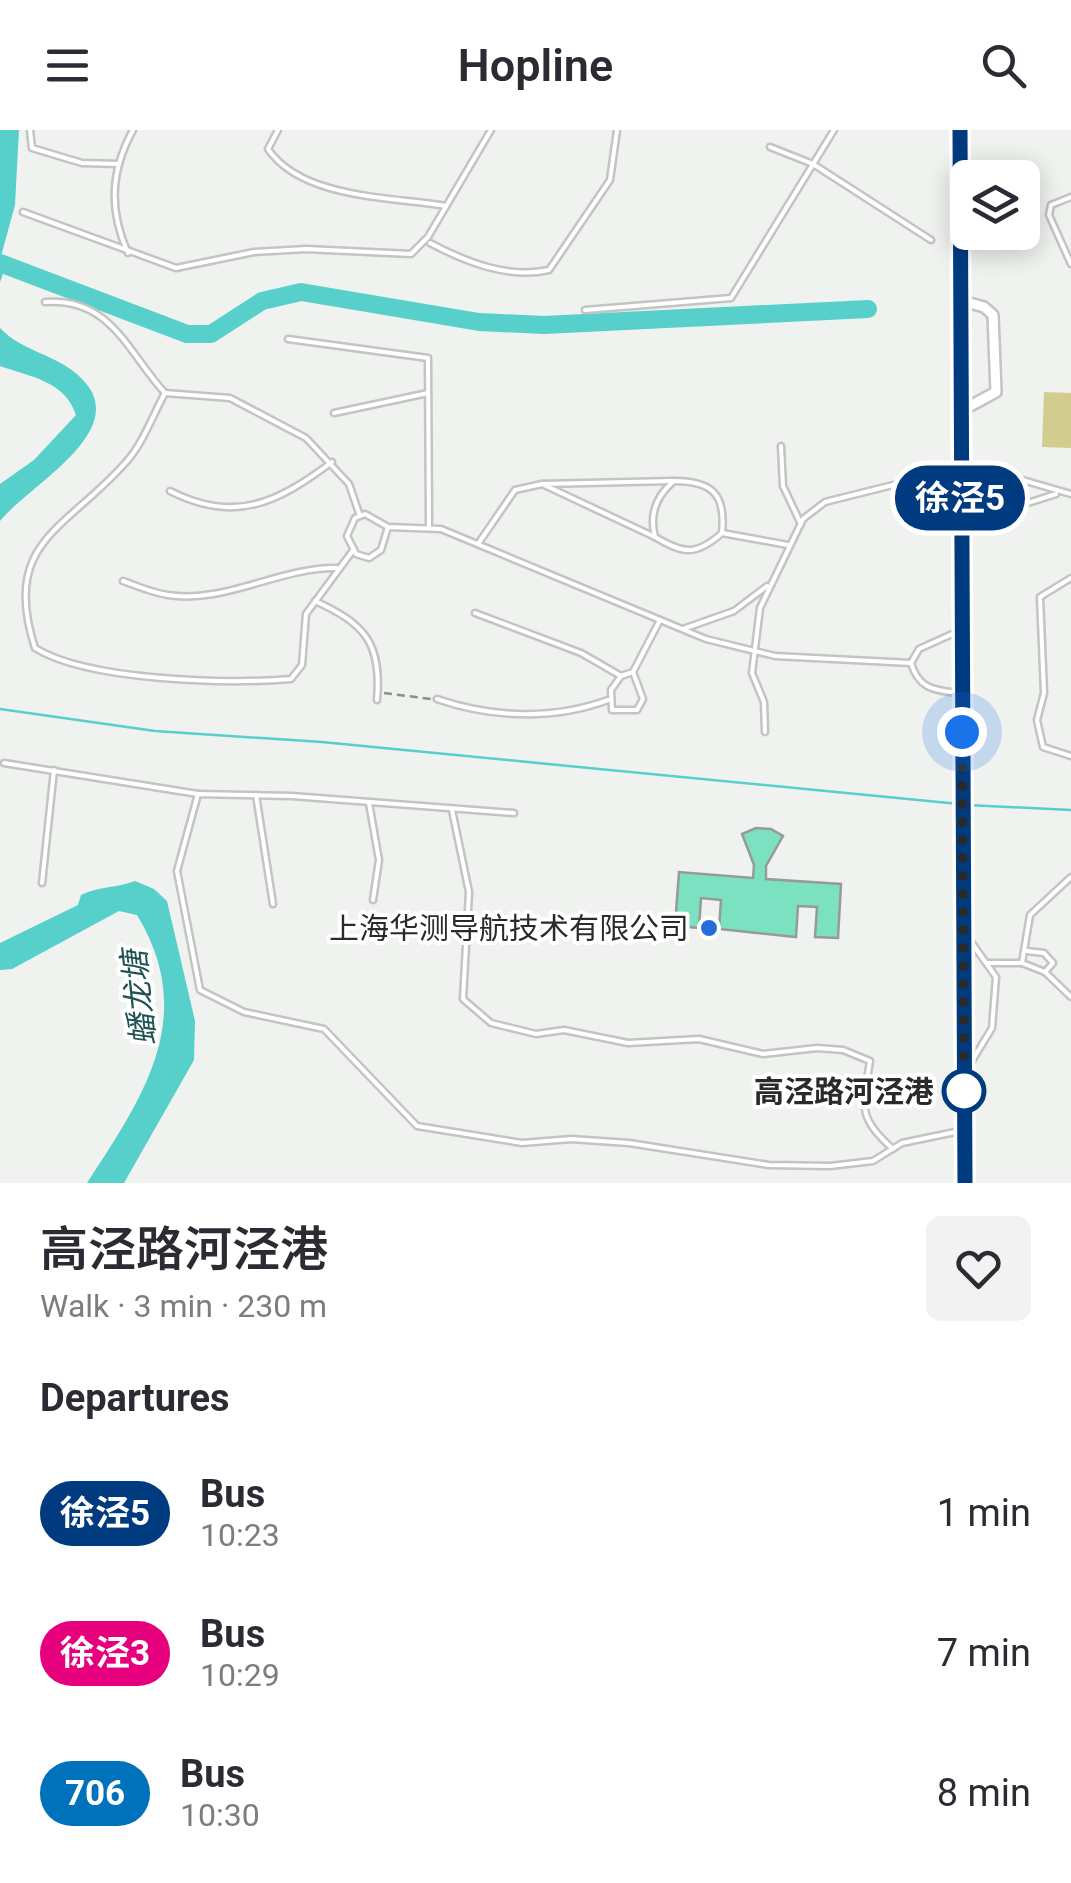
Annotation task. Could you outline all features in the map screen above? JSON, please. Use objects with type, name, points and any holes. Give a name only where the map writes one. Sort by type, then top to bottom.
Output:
[{"type":"main road","points":[[960,130],[958,412],[965,1183]]},
{"type":"street","points":[[958,412],[996,392],[997,362],[993,315],[984,306],[959,300]]},
{"type":"lane","points":[[30,130],[32,148],[51,156],[119,164]]},
{"type":"lane","points":[[128,254],[114,222],[119,164],[133,130]]},
{"type":"lane","points":[[278,130],[268,150],[276,162],[300,176],[327,186],[446,206]]},
{"type":"lane","points":[[23,212],[128,254],[176,268],[271,251],[411,254],[428,237],[489,133],[477,130]]},
{"type":"lane","points":[[430,244],[466,262],[529,274],[548,270],[610,180],[617,130]]},
{"type":"lane","points":[[585,310],[731,298],[834,130]]},
{"type":"lane","points":[[770,147],[812,164],[931,240]]},
{"type":"lane","points":[[1071,197],[1051,205],[1049,215],[1071,264]]},
{"type":"lane","points":[[45,302],[65,300],[102,316],[124,334],[165,393]]},
{"type":"lane","points":[[288,340],[428,358],[429,528]]},
{"type":"lane","points":[[334,413],[428,392]]},
{"type":"lane","points":[[165,393],[230,398],[306,438],[349,484],[360,516]]},
{"type":"lane","points":[[165,393],[130,458],[98,492],[31,547],[18,595],[23,621],[35,648],[56,661],[142,675],[248,682],[291,679],[302,665],[306,614],[354,549]]},
{"type":"lane","points":[[781,446],[783,486],[801,524]]},
{"type":"lane","points":[[960,461],[1071,494]]},
{"type":"lane","points":[[170,490],[203,507],[237,508],[268,502],[296,489],[332,462]]},
{"type":"lane","points":[[765,732],[764,702],[752,673],[752,651],[760,608],[801,524],[826,502],[901,482],[960,476]]},
{"type":"lane","points":[[655,537],[651,523],[655,505],[674,481]]},
{"type":"lane","points":[[478,544],[516,490],[542,484],[699,481],[711,488],[724,517],[722,533],[700,552],[682,552],[542,484]]},
{"type":"lane","points":[[961,525],[1059,493]]},
{"type":"lane","points":[[388,526],[381,550],[369,558],[354,549],[347,536],[365,514],[388,526],[429,528],[478,544],[682,629],[752,651],[774,656],[912,663]]},
{"type":"lane","points":[[722,533],[788,545]]},
{"type":"lane","points":[[123,582],[169,596],[228,591],[307,568],[337,568]]},
{"type":"lane","points":[[1071,578],[1040,597],[1044,693],[1037,720],[1043,747],[1071,756]]},
{"type":"lane","points":[[682,629],[714,620],[752,602],[770,583]]},
{"type":"lane","points":[[315,601],[346,615],[365,632],[374,652],[377,696]]},
{"type":"lane","points":[[475,612],[581,654],[621,676]]},
{"type":"lane","points":[[438,699],[468,710],[579,711],[608,700],[621,676],[632,672],[660,620]]},
{"type":"lane","points":[[961,630],[919,649],[912,663],[916,680],[930,690],[962,694]]},
{"type":"lane","points":[[608,700],[612,710],[637,710],[643,699],[632,672]]},
{"type":"lane","points":[[4,763],[198,794],[514,814]]},
{"type":"lane","points":[[42,882],[54,770]]},
{"type":"lane","points":[[198,794],[177,871],[200,990],[244,1012],[324,1029],[417,1126],[466,1130],[522,1144],[571,1139],[629,1144],[769,1166],[873,1161],[892,1149],[965,1130]]},
{"type":"lane","points":[[256,795],[272,904]]},
{"type":"lane","points":[[370,804],[379,860],[373,900]]},
{"type":"lane","points":[[452,810],[468,892],[463,999],[491,1023],[536,1034],[564,1030],[628,1043],[699,1039],[764,1054],[817,1048],[843,1050],[870,1061],[862,1104],[870,1129],[892,1149]]},
{"type":"lane","points":[[1022,963],[1030,915],[1071,877]]},
{"type":"lane","points":[[964,931],[996,977],[992,1028],[964,1075]]},
{"type":"lane","points":[[1024,952],[1033,948],[1044,952],[1053,963],[1046,972]]},
{"type":"lane","points":[[986,963],[1022,963],[1046,972],[1071,997]]},
{"type":"path","points":[[377,696],[438,699]]},
{"type":"shaded area","points":[[1044,392],[1071,393],[1071,448],[1042,447]]},
{"type":"water","points":[[0,130],[19,130],[15,205],[0,260]]},
{"type":"water","points":[[0,328],[80,377],[94,397],[95,416],[87,436],[72,455],[0,521],[0,484],[34,460],[76,415],[55,387],[0,366]]},
{"type":"water","points":[[135,881],[154,889],[167,901],[195,1021],[194,1060],[124,1183],[87,1183],[127,1119],[156,1055],[163,1022],[163,988],[155,952],[137,915],[119,911],[12,969],[0,970],[0,943],[78,905],[81,895]]},
{"type":"building","points":[[756,828],[771,829],[783,836],[766,866],[766,879],[841,884],[838,938],[815,937],[817,907],[798,906],[796,937],[719,929],[721,900],[701,898],[699,928],[675,926],[679,872],[753,878],[754,865],[742,834]]},
{"type":"waterway","points":[[0,263],[187,334],[211,334],[262,301],[301,292],[479,322],[544,325],[868,309]]},
{"type":"waterway","points":[[0,709],[155,731],[322,742],[959,804]]},
{"type":"waterway","points":[[967,805],[1071,810]]},
{"type":"bus line","name":"徐泾5","points":[[960,130],[958,412],[965,1183]]},
{"type":"place","name":"上海华测导航技术有限公司","points":[[709,928]]},
{"type":"place","name":"高泾路河泾港","points":[[964,1091]]},
{"type":"route","points":[[962,732],[964,1091]]},
{"type":"water label","name":"蟠龙塘","points":[[139,998]]}]
